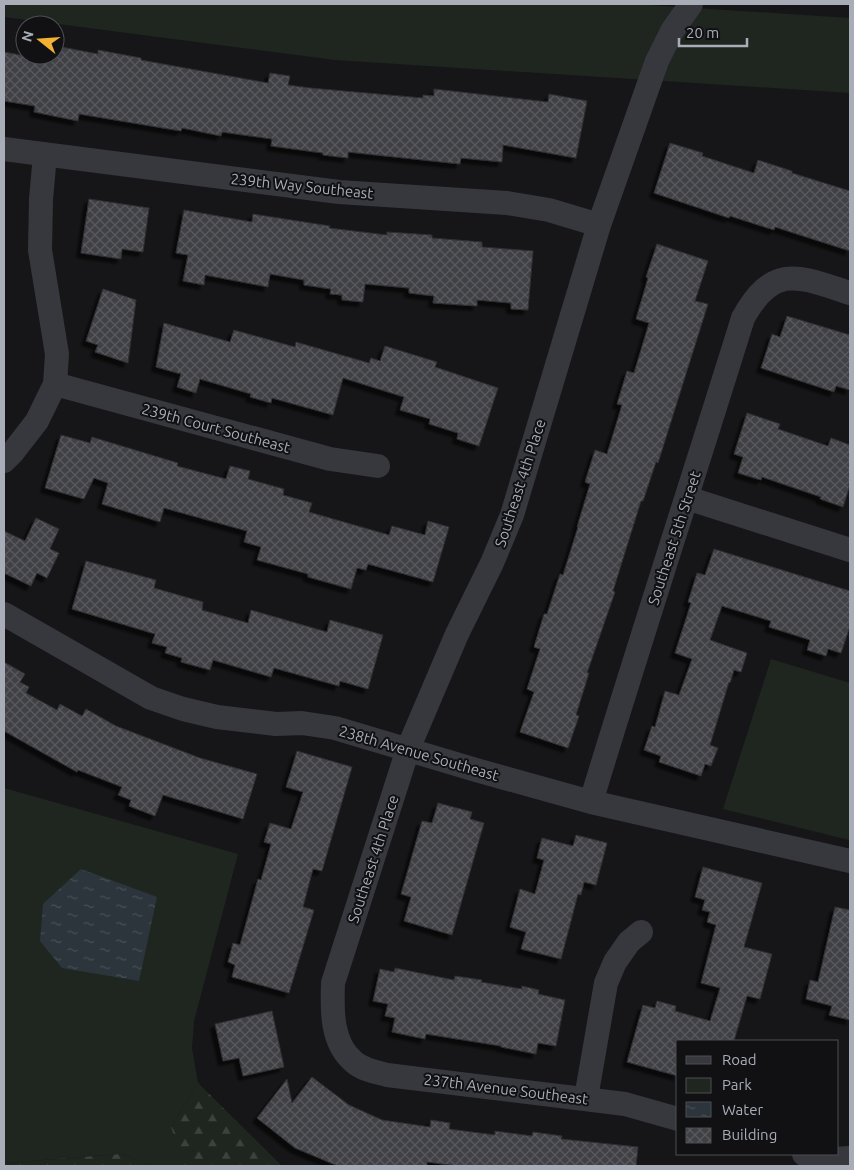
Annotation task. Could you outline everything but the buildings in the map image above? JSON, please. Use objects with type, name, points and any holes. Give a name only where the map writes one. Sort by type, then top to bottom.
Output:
[{"type":"street","name":"Southeast 4th Place","points":[[342,1047],[335,1028],[332,1008],[334,982],[408,749],[457,634],[492,563],[512,515],[599,225],[657,61],[672,31],[691,4]]},
{"type":"street","name":"239th Way Southeast","points":[[4,149],[339,192],[507,202],[549,210],[599,225]]},
{"type":"street","points":[[4,461],[14,452],[37,421],[55,384],[57,354],[40,250],[41,199],[45,155]]},
{"type":"street","name":"Southeast 5th Street","points":[[591,802],[637,650],[743,318],[750,305],[760,294],[772,284],[787,278],[802,278],[850,293]]},
{"type":"street","name":"239th Court Southeast","points":[[55,384],[330,459],[378,466]]},
{"type":"street","points":[[687,498],[850,550]]},
{"type":"street","name":"238th Avenue Southeast","points":[[4,614],[151,698],[183,709],[217,718],[276,724],[302,723],[336,728],[591,802],[850,861]]},
{"type":"street","points":[[586,1098],[606,983],[615,962],[629,942],[641,932]]},
{"type":"street","name":"237th Avenue Southeast","points":[[342,1047],[354,1062],[368,1070],[387,1075],[626,1104],[676,1118]]},
{"type":"street","points":[[810,1155],[833,1159],[850,1158]]},
{"type":"green space","points":[[4,4],[632,4],[850,18],[850,93],[335,60],[65,25],[65,15],[15,15],[15,18],[4,17]]},
{"type":"green space","points":[[771,659],[850,683],[849,840],[723,809]]},
{"type":"green space","points":[[4,788],[238,854],[194,1021],[192,1048],[198,1083],[171,1127],[185,1166],[154,1166],[121,1154],[4,1163]]},
{"type":"green space","points":[[198,1083],[282,1166],[184,1166],[171,1127]]},
{"type":"green space","points":[[121,1154],[154,1166],[4,1166],[4,1163]]},
{"type":"water","points":[[81,869],[157,897],[139,981],[62,968],[40,941],[43,904]]}]
